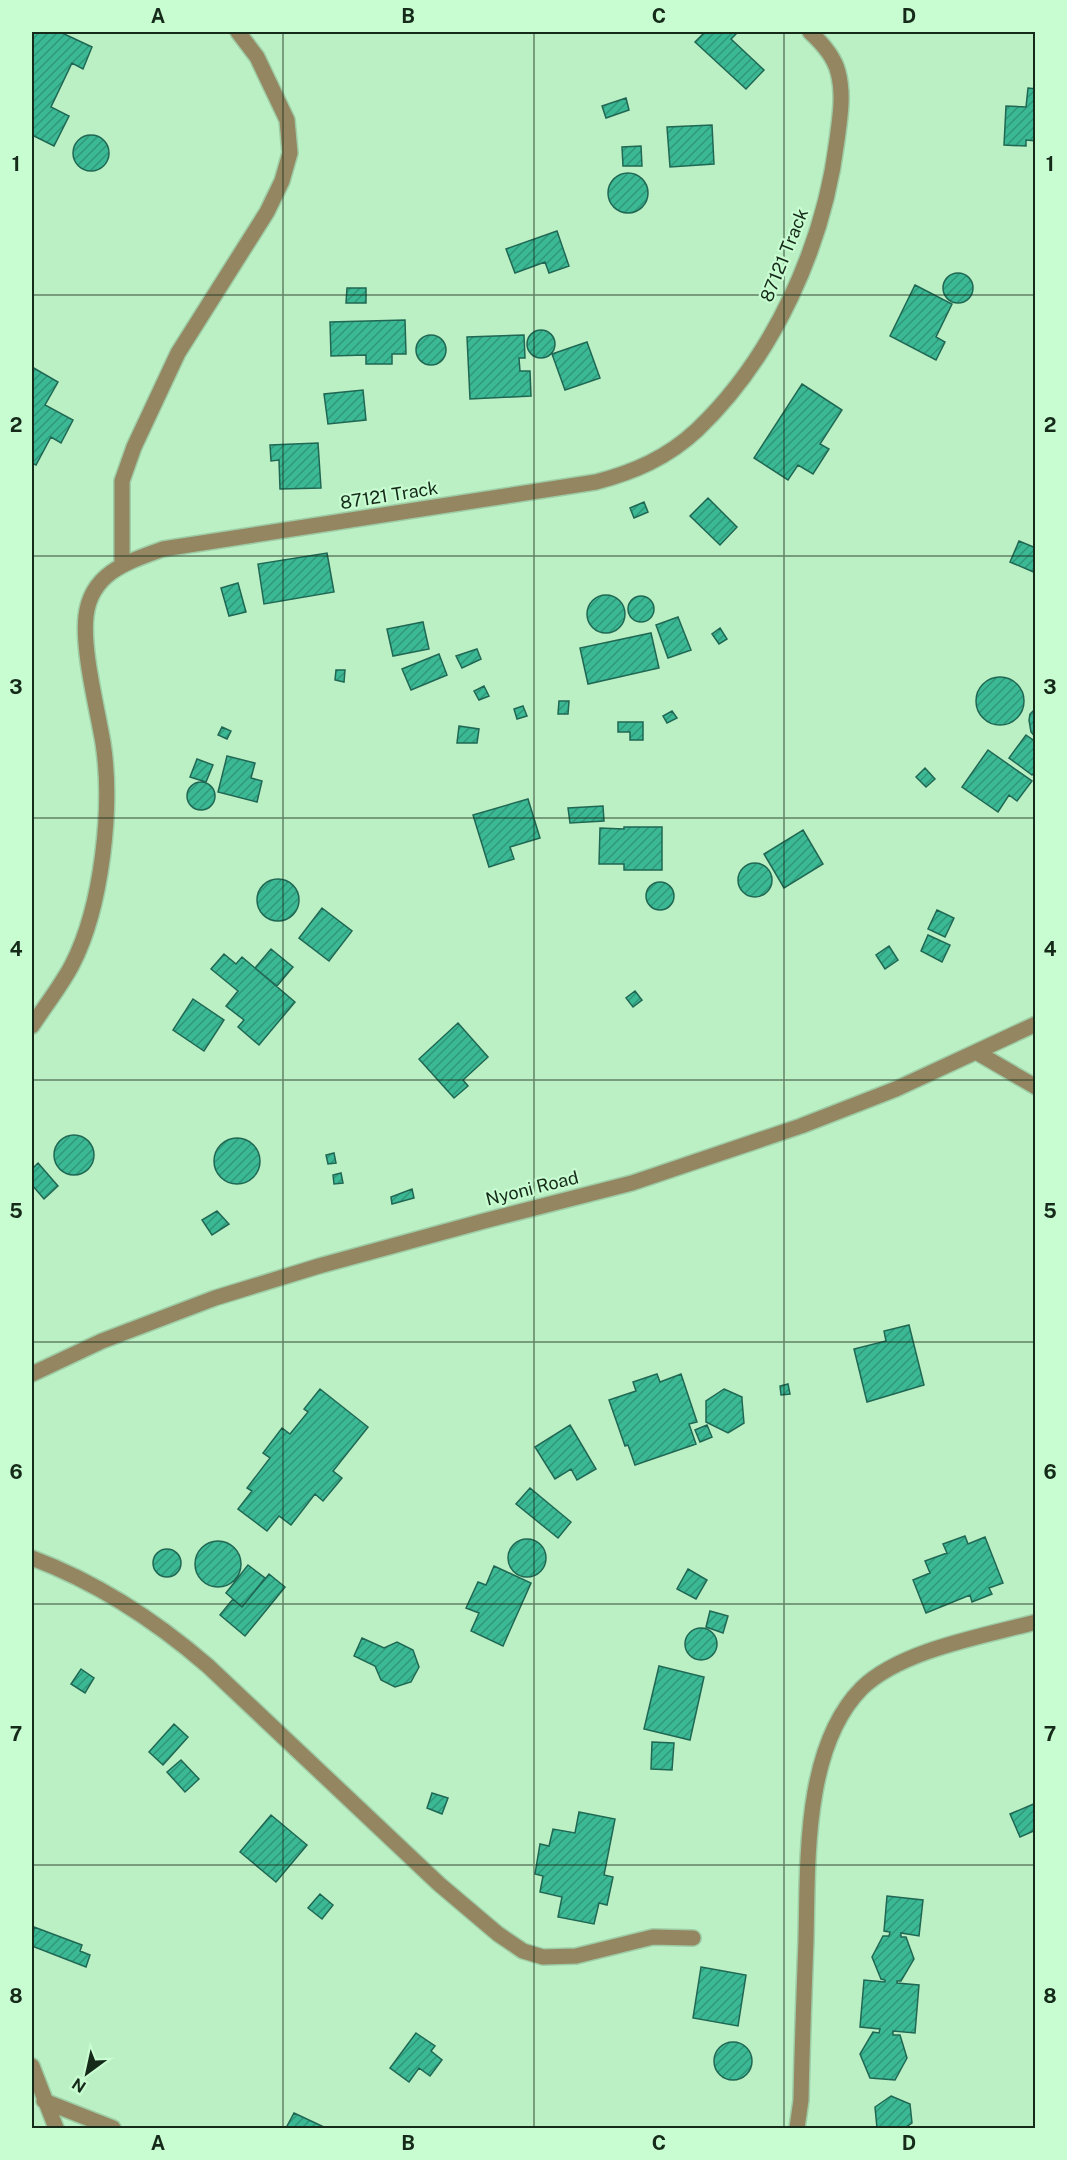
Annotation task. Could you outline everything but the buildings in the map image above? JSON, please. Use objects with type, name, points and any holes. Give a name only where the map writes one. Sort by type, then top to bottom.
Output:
[{"type":"street","points":[[122,563],[122,482],[134,447],[178,353],[267,212],[282,181],[290,153],[287,120],[257,57],[238,32]]},
{"type":"street","name":"87121 Track","points":[[32,1026],[72,966],[91,919],[100,877],[106,808],[104,746],[87,647],[86,616],[101,580],[122,563],[173,547],[596,482],[632,472],[663,456],[696,432],[750,369],[775,327],[821,222],[834,166],[842,104],[838,70],[826,46],[810,32]]},
{"type":"street","name":"Nyoni Road","points":[[32,1374],[102,1341],[215,1299],[319,1266],[632,1183],[801,1126],[896,1089],[1035,1024]]},
{"type":"street","points":[[976,1052],[1035,1087]]},
{"type":"street","points":[[32,1558],[105,1592],[175,1637],[439,1884],[498,1934],[523,1951],[543,1957],[576,1956],[653,1938],[693,1938]]},
{"type":"street","points":[[797,2128],[801,2100],[809,1838],[816,1781],[830,1738],[846,1710],[863,1688],[890,1669],[913,1657],[1035,1622]]},
{"type":"street","points":[[32,2066],[56,2128]]},
{"type":"street","points":[[44,2101],[113,2128]]}]
